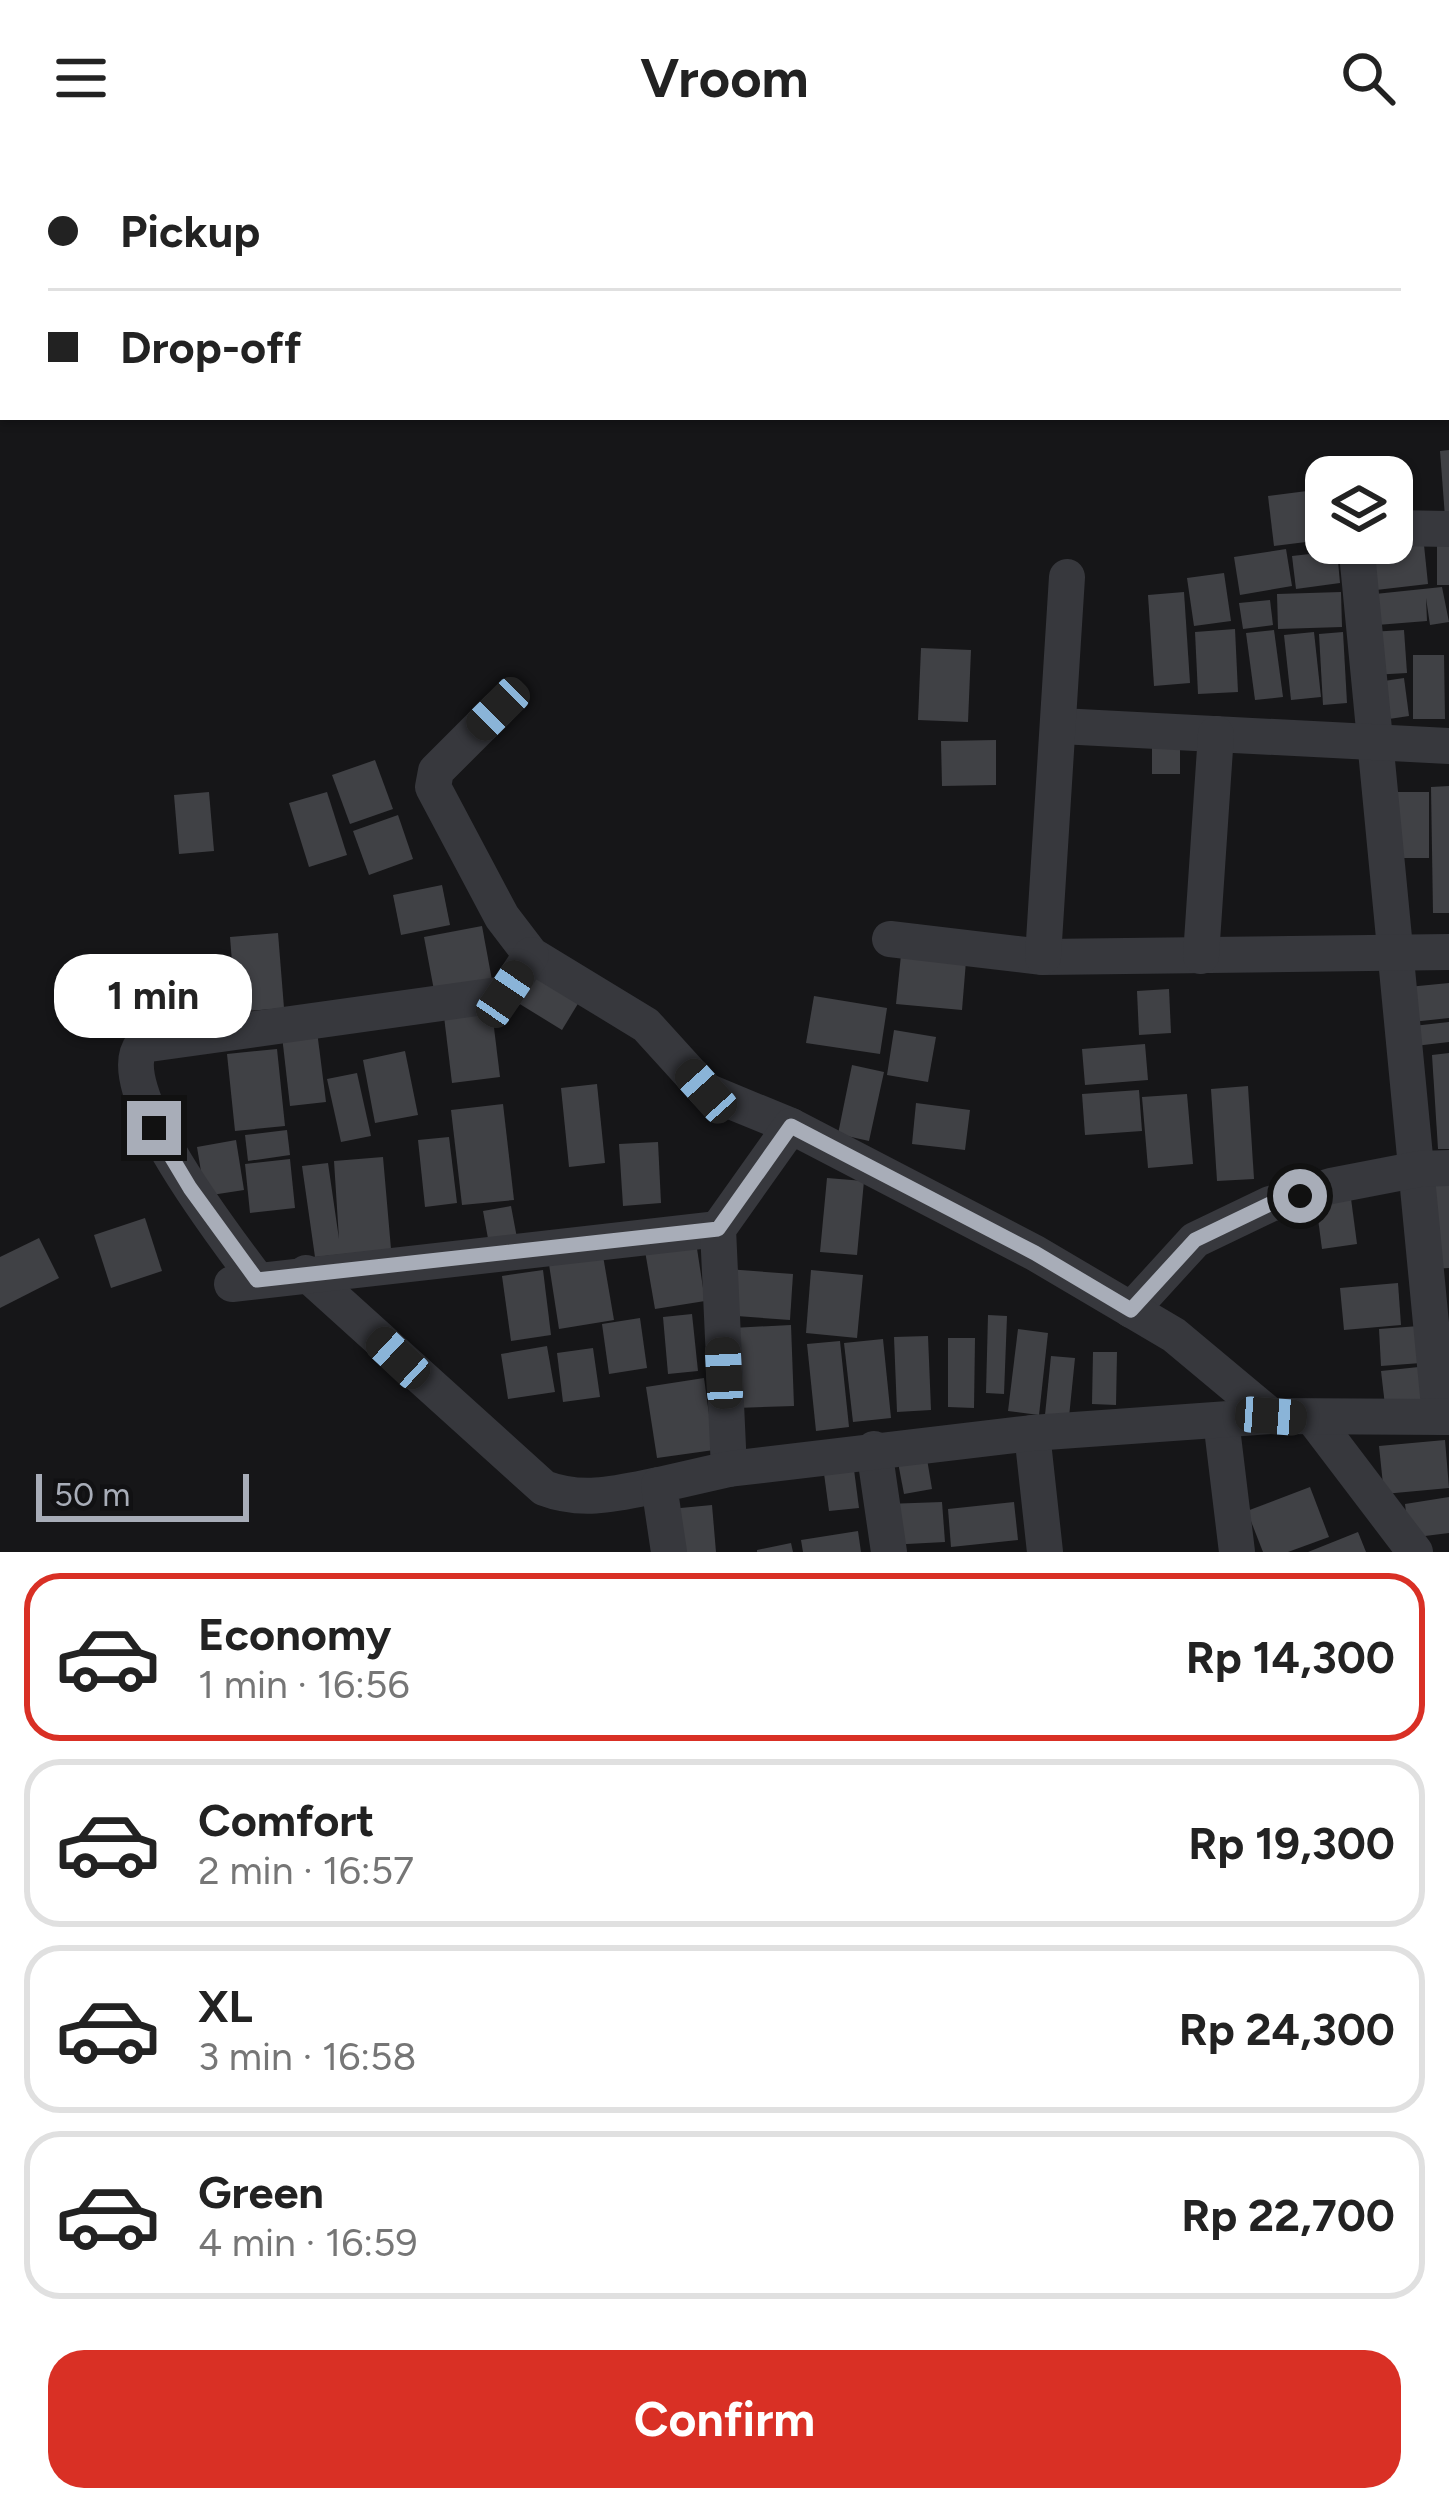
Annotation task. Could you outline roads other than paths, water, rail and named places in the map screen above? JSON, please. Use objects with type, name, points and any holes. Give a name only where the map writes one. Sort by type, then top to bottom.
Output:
[{"type":"street","points":[[1413,528],[1449,529]]},
{"type":"street","points":[[306,1273],[544,1488],[567,1497],[598,1497],[729,1469],[874,1449],[1032,1433],[1271,1416],[1445,1417],[1434,1168],[1395,956],[1358,564]]},
{"type":"street","points":[[1043,957],[1067,578]]},
{"type":"street","points":[[498,709],[436,771],[433,787],[502,916],[531,955],[646,1025],[706,1091],[791,1126],[1035,1253],[1174,1336],[1271,1416]]},
{"type":"street","points":[[1060,727],[1449,746]]},
{"type":"street","points":[[1201,956],[1216,734]]},
{"type":"street","points":[[890,939],[1043,957],[1449,952]]},
{"type":"street","points":[[531,955],[505,994],[142,1045],[135,1053],[134,1066],[154,1128],[244,1282],[718,1229]]},
{"type":"street","points":[[729,1469],[718,1229],[791,1126]]},
{"type":"street","points":[[1131,1310],[1195,1240],[1270,1204],[1331,1186],[1434,1168]]},
{"type":"street","points":[[1314,1419],[1415,1552]]},
{"type":"street","points":[[1221,1420],[1237,1552]]},
{"type":"street","points":[[1032,1433],[1045,1552]]},
{"type":"street","points":[[874,1449],[889,1552]]},
{"type":"street","points":[[659,1485],[669,1552]]}]
